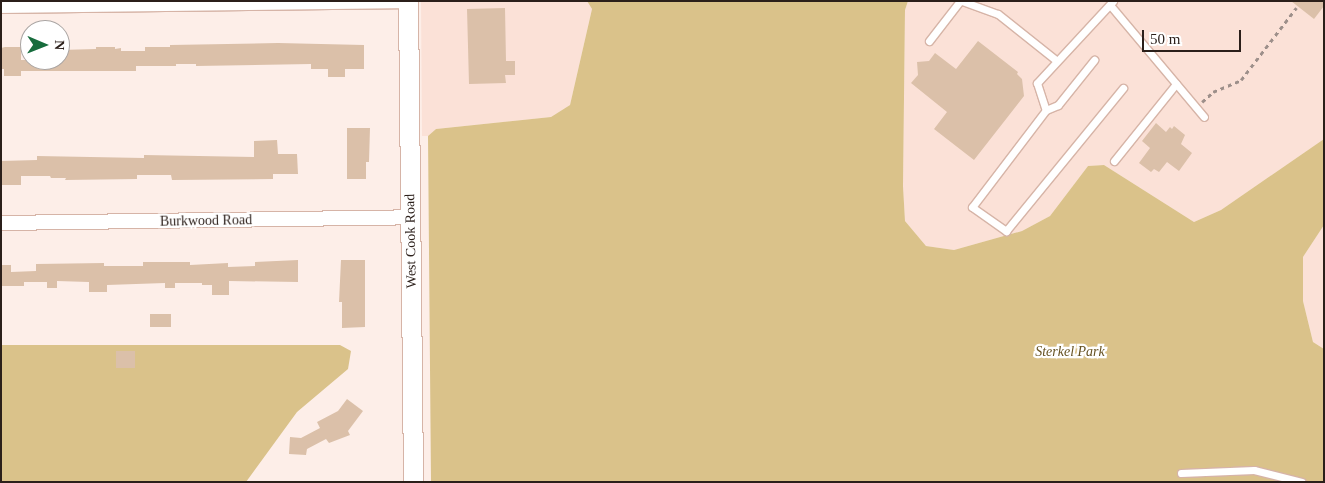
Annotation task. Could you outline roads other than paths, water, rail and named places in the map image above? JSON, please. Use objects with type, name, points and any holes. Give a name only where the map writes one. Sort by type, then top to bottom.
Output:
[{"type":"main road","name":"West Cook Road","points":[[408,1],[413,482]]},
{"type":"street","points":[[1,6],[408,1]]},
{"type":"street","name":"Burkwood Road","points":[[1,223],[411,217]]},
{"type":"lane","points":[[929,41],[961,1],[998,14],[1057,62]]},
{"type":"lane","points":[[1046,110],[1037,83],[1111,3],[1204,117]]},
{"type":"lane","points":[[1094,60],[1058,105],[1046,110],[972,207],[1006,231],[1123,88]]},
{"type":"lane","points":[[1114,161],[1176,84]]},
{"type":"lane","points":[[1181,473],[1254,470],[1302,482]]},
{"type":"park label","name":"Sterkel Park","points":[[1070,352]]}]
